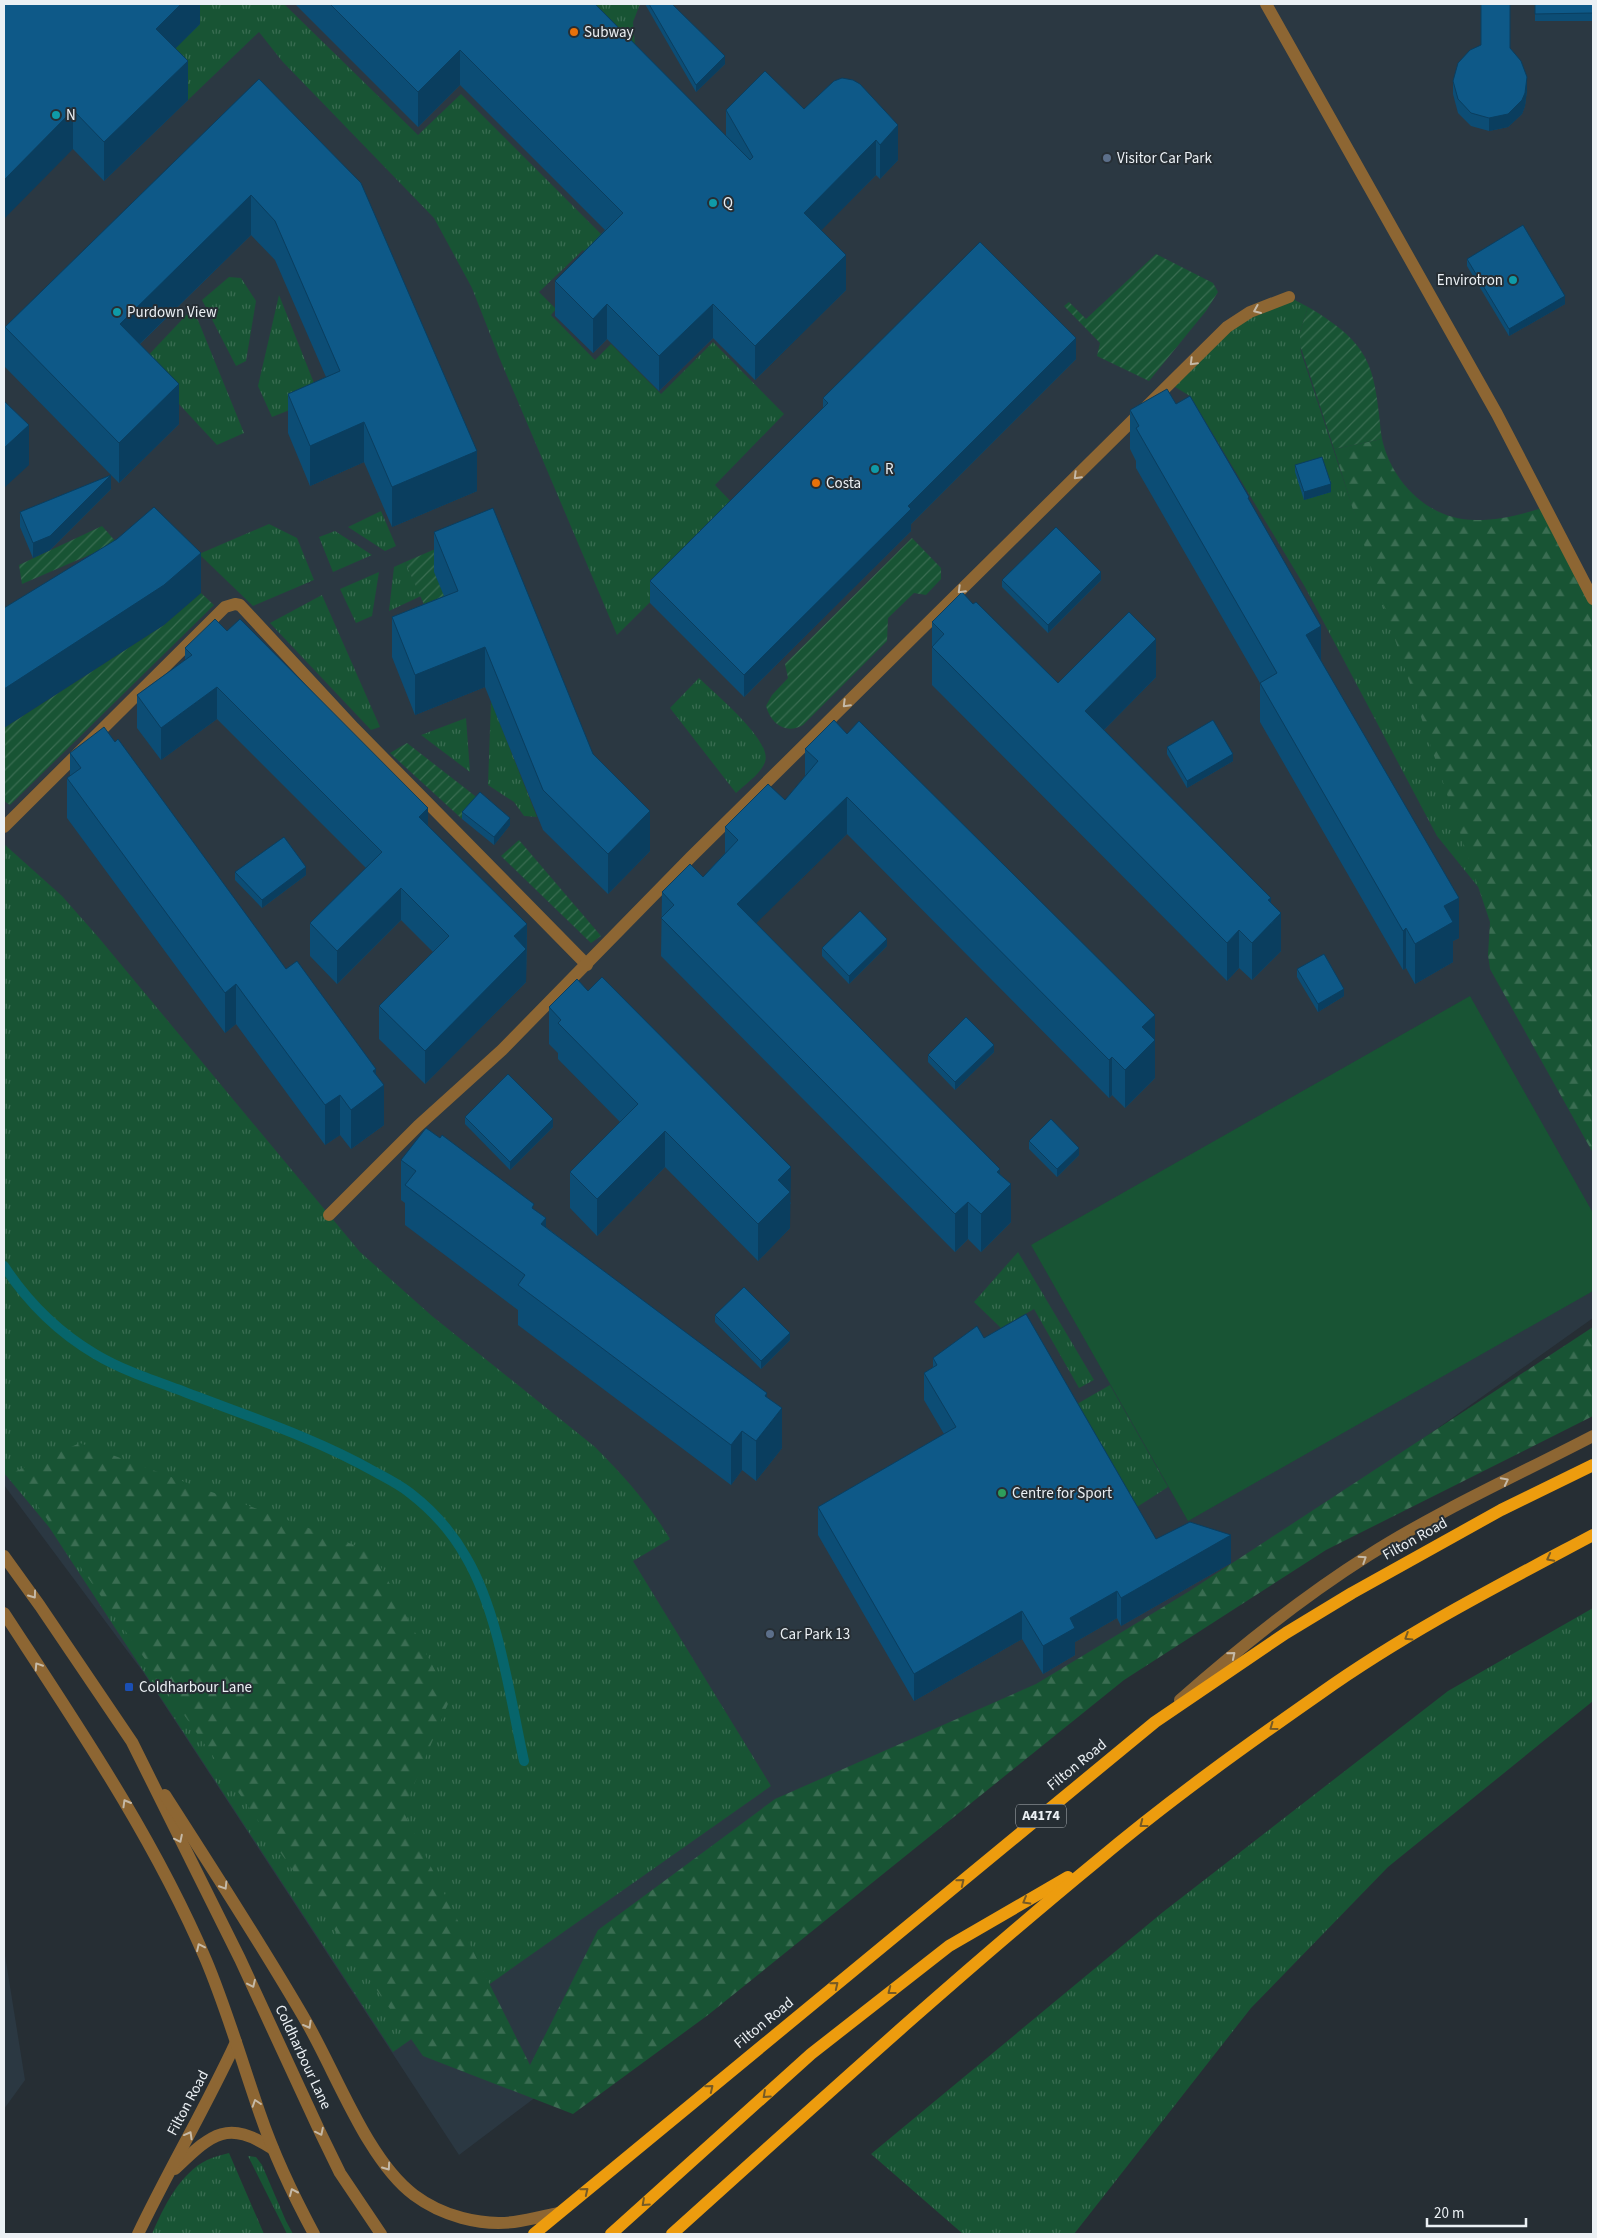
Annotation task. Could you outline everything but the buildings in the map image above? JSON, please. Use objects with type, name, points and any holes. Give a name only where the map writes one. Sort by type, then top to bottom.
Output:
[{"type":"main road","name":"Filton Road","points":[[534,2234],[1155,1722],[1286,1632],[1352,1593],[1501,1510],[1593,1465]]},
{"type":"main road","points":[[672,2234],[981,1958],[1098,1859],[1189,1788],[1323,1691],[1438,1618],[1593,1535]]},
{"type":"main road","points":[[611,2234],[811,2054],[949,1946],[1098,1859]]},
{"type":"street","points":[[1266,4],[1497,414],[1593,599]]},
{"type":"street","points":[[329,1215],[418,1126],[502,1050],[698,850],[1227,327],[1250,312],[1289,297]]},
{"type":"street","points":[[4,827],[225,607],[234,604],[240,605],[354,728],[587,965]]},
{"type":"street","points":[[1155,1722],[1252,1638],[1349,1568],[1436,1517],[1593,1436]]},
{"type":"street","name":"Coldharbour Lane","points":[[4,1556],[46,1613],[132,1742],[240,1960],[340,2173],[381,2234]]},
{"type":"street","points":[[4,1613],[96,1754],[153,1850],[206,1960],[273,2149],[314,2234]]},
{"type":"street","points":[[132,1742],[267,1956],[308,2025],[373,2148],[392,2174],[414,2195],[434,2207],[476,2222],[516,2222],[558,2213]]},
{"type":"street","name":"Filton Road","points":[[138,2234],[214,2090],[236,2042]]},
{"type":"street","name":"Filton Road","points":[[166,2178],[203,2143],[221,2134],[242,2133],[252,2136],[273,2149]]},
{"type":"shaded area","points":[[4,4],[1593,4],[1593,1318],[1196,1600],[459,2155],[143,1672],[4,1485]]},
{"type":"shaded area","points":[[4,1949],[25,2080],[4,2109]]},
{"type":"green space","points":[[179,4],[284,4],[418,135],[461,94],[606,239],[589,256],[583,250],[539,292],[556,309],[551,315],[595,360],[611,344],[661,394],[713,342],[784,414],[715,485],[741,512],[617,635],[499,357],[472,288],[434,218],[282,61],[259,32],[188,100],[144,80]]},
{"type":"green space","points":[[569,4],[640,4],[633,22],[635,46]]},
{"type":"green space","points":[[1156,254],[1213,283],[1218,292],[1206,311],[1149,381],[1097,356],[1100,343],[1064,306],[1069,302],[1086,319]]},
{"type":"green space","points":[[229,277],[241,278],[256,301],[246,361],[236,366],[202,300]]},
{"type":"green space","points":[[279,295],[320,398],[272,417],[258,386]]},
{"type":"green space","points":[[1289,297],[1308,307],[1300,332],[1301,352],[1479,888],[1437,836],[1305,587],[1190,396],[1170,384],[1227,327]]},
{"type":"green space","points":[[1308,307],[1346,334],[1367,361],[1376,393],[1382,439],[1334,449],[1300,345],[1300,332]]},
{"type":"green space","points":[[193,308],[244,433],[217,445],[141,363]]},
{"type":"green space","points":[[1382,439],[1394,470],[1404,484],[1429,506],[1444,514],[1460,519],[1486,520],[1512,516],[1545,507],[1593,599],[1593,1153],[1490,969],[1488,955],[1490,922],[1376,583],[1334,449]]},
{"type":"green space","points":[[381,511],[396,546],[385,551],[348,527]]},
{"type":"green space","points":[[269,524],[297,538],[314,580],[253,606],[199,554]]},
{"type":"green space","points":[[102,526],[117,543],[22,584],[19,565]]},
{"type":"green space","points":[[482,529],[458,631],[439,638],[405,562]]},
{"type":"green space","points":[[335,531],[372,555],[333,572],[319,537]]},
{"type":"green space","points":[[912,538],[941,568],[941,579],[926,595],[914,593],[888,618],[887,641],[803,725],[791,729],[775,723],[766,706],[772,695],[788,678],[785,664]]},
{"type":"green space","points":[[405,562],[421,596],[389,611],[394,567]]},
{"type":"green space","points":[[379,572],[372,616],[356,623],[340,589]]},
{"type":"green space","points":[[201,593],[214,605],[10,805],[4,801],[4,728],[164,625]]},
{"type":"green space","points":[[322,595],[380,727],[371,730],[270,623]]},
{"type":"green space","points":[[699,678],[752,730],[765,753],[765,762],[760,771],[736,793],[670,708]]},
{"type":"green space","points":[[491,701],[537,817],[524,816],[514,802],[488,785]]},
{"type":"green space","points":[[466,718],[470,772],[421,735]]},
{"type":"green space","points":[[407,743],[479,799],[462,819],[390,753]]},
{"type":"green space","points":[[519,840],[601,936],[591,943],[501,856]]},
{"type":"green space","points":[[4,844],[62,896],[99,938],[360,1252],[432,1316],[595,1447],[636,1491],[670,1539],[633,1561],[771,1786],[393,2052],[49,1527],[4,1473]]},
{"type":"green space","points":[[1470,996],[1593,1213],[1593,1291],[1188,1521],[1031,1245]]},
{"type":"green space","points":[[1018,1252],[1094,1380],[1079,1388],[1034,1309],[1001,1328],[974,1302]]},
{"type":"green space","points":[[1593,1327],[1593,1416],[1326,1550],[1124,1680],[708,2015],[573,2114],[423,2056],[14,1472],[80,1443],[373,1552],[450,1699],[403,1811],[530,2065],[598,1930],[775,1799],[1036,1684],[1188,1592]]},
{"type":"green space","points":[[1110,1385],[1168,1487],[1137,1507],[1077,1404]]},
{"type":"green space","points":[[1593,1608],[1593,1701],[1388,1867],[1251,2008],[1074,2234],[963,2234],[871,2154],[1163,1912],[1448,1691]]},
{"type":"green space","points":[[229,2153],[264,2234],[152,2234],[167,2203],[189,2173],[207,2160]]},
{"type":"green space","points":[[248,2156],[256,2157],[262,2165],[293,2234],[287,2234]]},
{"type":"waterway","points":[[4,1266],[44,1315],[68,1336],[95,1354],[135,1373],[329,1448],[398,1485],[426,1507],[448,1530],[466,1557],[487,1604],[502,1656],[524,1761]]},
{"type":"place","name":"Subway","points":[[574,32]]},
{"type":"place","name":"N","points":[[56,115]]},
{"type":"place","name":"Visitor Car Park","points":[[1107,158]]},
{"type":"place","name":"Q","points":[[713,203]]},
{"type":"place","name":"Envirotron","points":[[1513,280]]},
{"type":"place","name":"Purdown View","points":[[117,312]]},
{"type":"place","name":"R","points":[[875,469]]},
{"type":"place","name":"Costa","points":[[816,483]]},
{"type":"place","name":"Centre for Sport","points":[[1002,1493]]},
{"type":"place","name":"Car Park 13","points":[[770,1634]]},
{"type":"place","name":"Coldharbour Lane","points":[[129,1687]]}]
